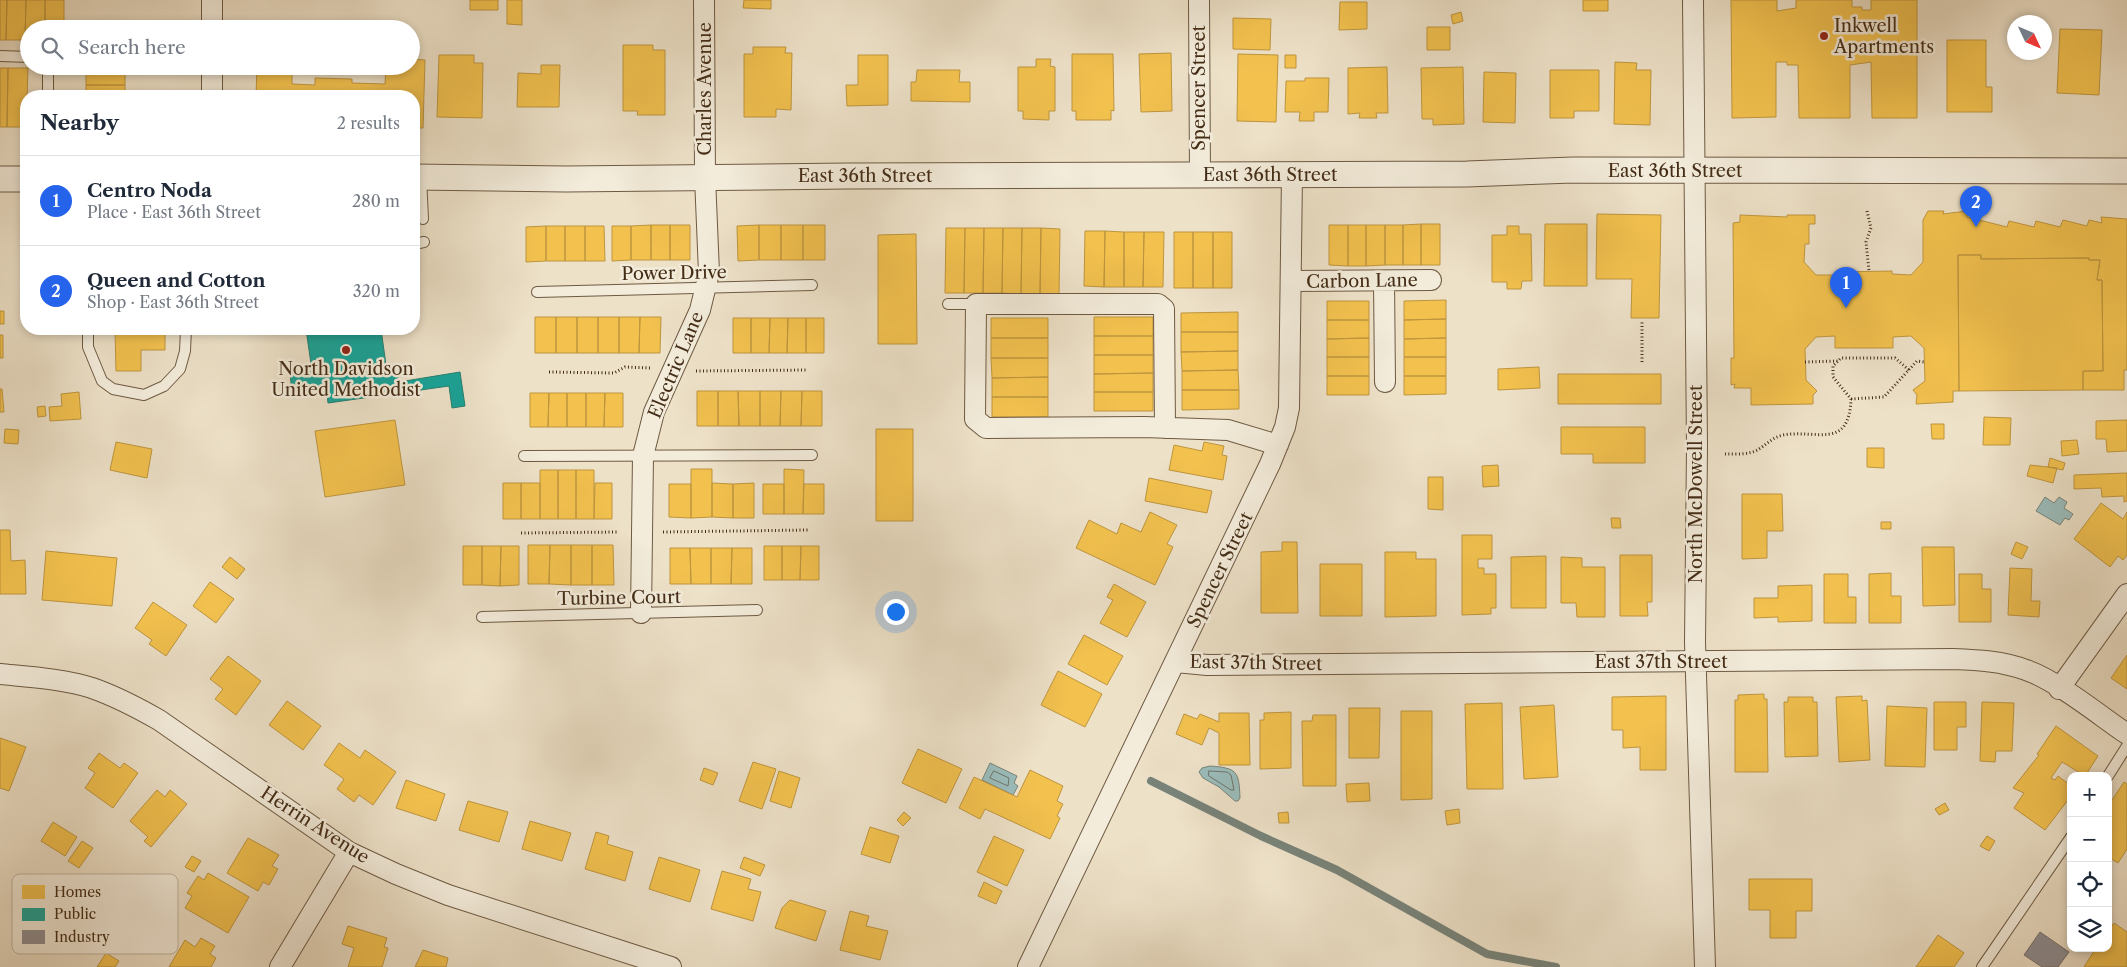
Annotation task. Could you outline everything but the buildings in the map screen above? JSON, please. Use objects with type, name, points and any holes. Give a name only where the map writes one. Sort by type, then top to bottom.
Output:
[{"type":"street","points":[[212,0],[212,20]]},
{"type":"street","name":"Charles Avenue","points":[[704,0],[705,177]]},
{"type":"street","name":"Spencer Street","points":[[1199,0],[1200,175]]},
{"type":"street","name":"North McDowell Street","points":[[1694,0],[1697,447],[1696,662],[1705,967]]},
{"type":"street","points":[[212,75],[212,90]]},
{"type":"street","name":"East 36th Street","points":[[420,177],[1467,174],[1572,170],[1694,172],[2127,171]]},
{"type":"street","name":"Spencer Street","points":[[1028,967],[1176,662],[1278,445],[1289,408],[1292,174]]},
{"type":"street","name":"Electric Lane","points":[[641,613],[643,456],[654,412],[700,310],[709,273],[705,177]]},
{"type":"street","points":[[0,179],[20,178]]},
{"type":"street","points":[[1384,280],[1385,382]]},
{"type":"street","name":"Carbon Lane","points":[[1292,281],[1431,280]]},
{"type":"street","points":[[1165,428],[1164,309],[1158,304],[976,304],[975,419],[986,428],[1228,430],[1278,445]]},
{"type":"street","points":[[2059,689],[2127,594]]},
{"type":"street","name":"East 37th Street","points":[[1176,662],[1207,665],[1945,659],[1981,661],[2026,670],[2059,689],[2127,734]]},
{"type":"street","name":"Herrin Avenue","points":[[0,674],[42,678],[92,688],[137,708],[159,720],[349,852],[396,874],[448,895],[670,967]]},
{"type":"street","points":[[280,967],[349,852]]},
{"type":"lane","points":[[0,56],[20,56]]},
{"type":"lane","points":[[48,75],[48,90]]},
{"type":"lane","points":[[420,198],[423,219]]},
{"type":"lane","name":"Power Drive","points":[[537,292],[812,286]]},
{"type":"lane","points":[[948,304],[976,304]]},
{"type":"lane","points":[[88,335],[88,346],[102,381],[113,389],[144,395],[164,386],[180,369],[185,351],[186,335]]},
{"type":"lane","points":[[524,456],[812,455]]},
{"type":"lane","name":"Turbine Court","points":[[482,617],[757,610]]},
{"type":"lane","points":[[2111,772],[2127,746]]},
{"type":"lane","points":[[1982,967],[2067,843]]},
{"type":"path","points":[[1868,211],[1871,228],[1866,242],[1869,271]]},
{"type":"path","points":[[1642,322],[1642,362]]},
{"type":"path","points":[[1725,454],[1748,453],[1758,450],[1781,436],[1831,435],[1849,420],[1851,399],[1833,378],[1833,366],[1841,358],[1895,358],[1909,370]]},
{"type":"path","points":[[1805,362],[1838,361]]},
{"type":"path","points":[[1851,399],[1884,397],[1917,361],[1924,362]]},
{"type":"path","points":[[549,372],[614,373],[625,368],[648,367],[658,370]]},
{"type":"path","points":[[696,371],[808,370]]},
{"type":"path","points":[[662,532],[808,530]]},
{"type":"path","points":[[522,532],[618,532]]},
{"type":"water","points":[[2045,497],[2054,503],[2059,497],[2067,502],[2064,508],[2073,514],[2069,520],[2065,518],[2060,525],[2036,511]]},
{"type":"water","points":[[990,763],[1017,776],[1014,783],[1018,786],[1013,795],[982,780]]},
{"type":"water","points":[[1210,766],[1226,768],[1235,773],[1240,789],[1238,801],[1235,801],[1219,787],[1203,778],[1199,772],[1202,768]]},
{"type":"waterway","points":[[1151,781],[1261,836],[1337,870],[1487,954],[1556,967]]},
{"type":"place","name":"Inkwell Apartments","points":[[1824,36]]},
{"type":"place","name":"Queen and Cotton","points":[[1976,227]]},
{"type":"place","name":"Centro Noda","points":[[1846,308]]},
{"type":"place","name":"North Davidson United Methodist","points":[[346,350]]}]
